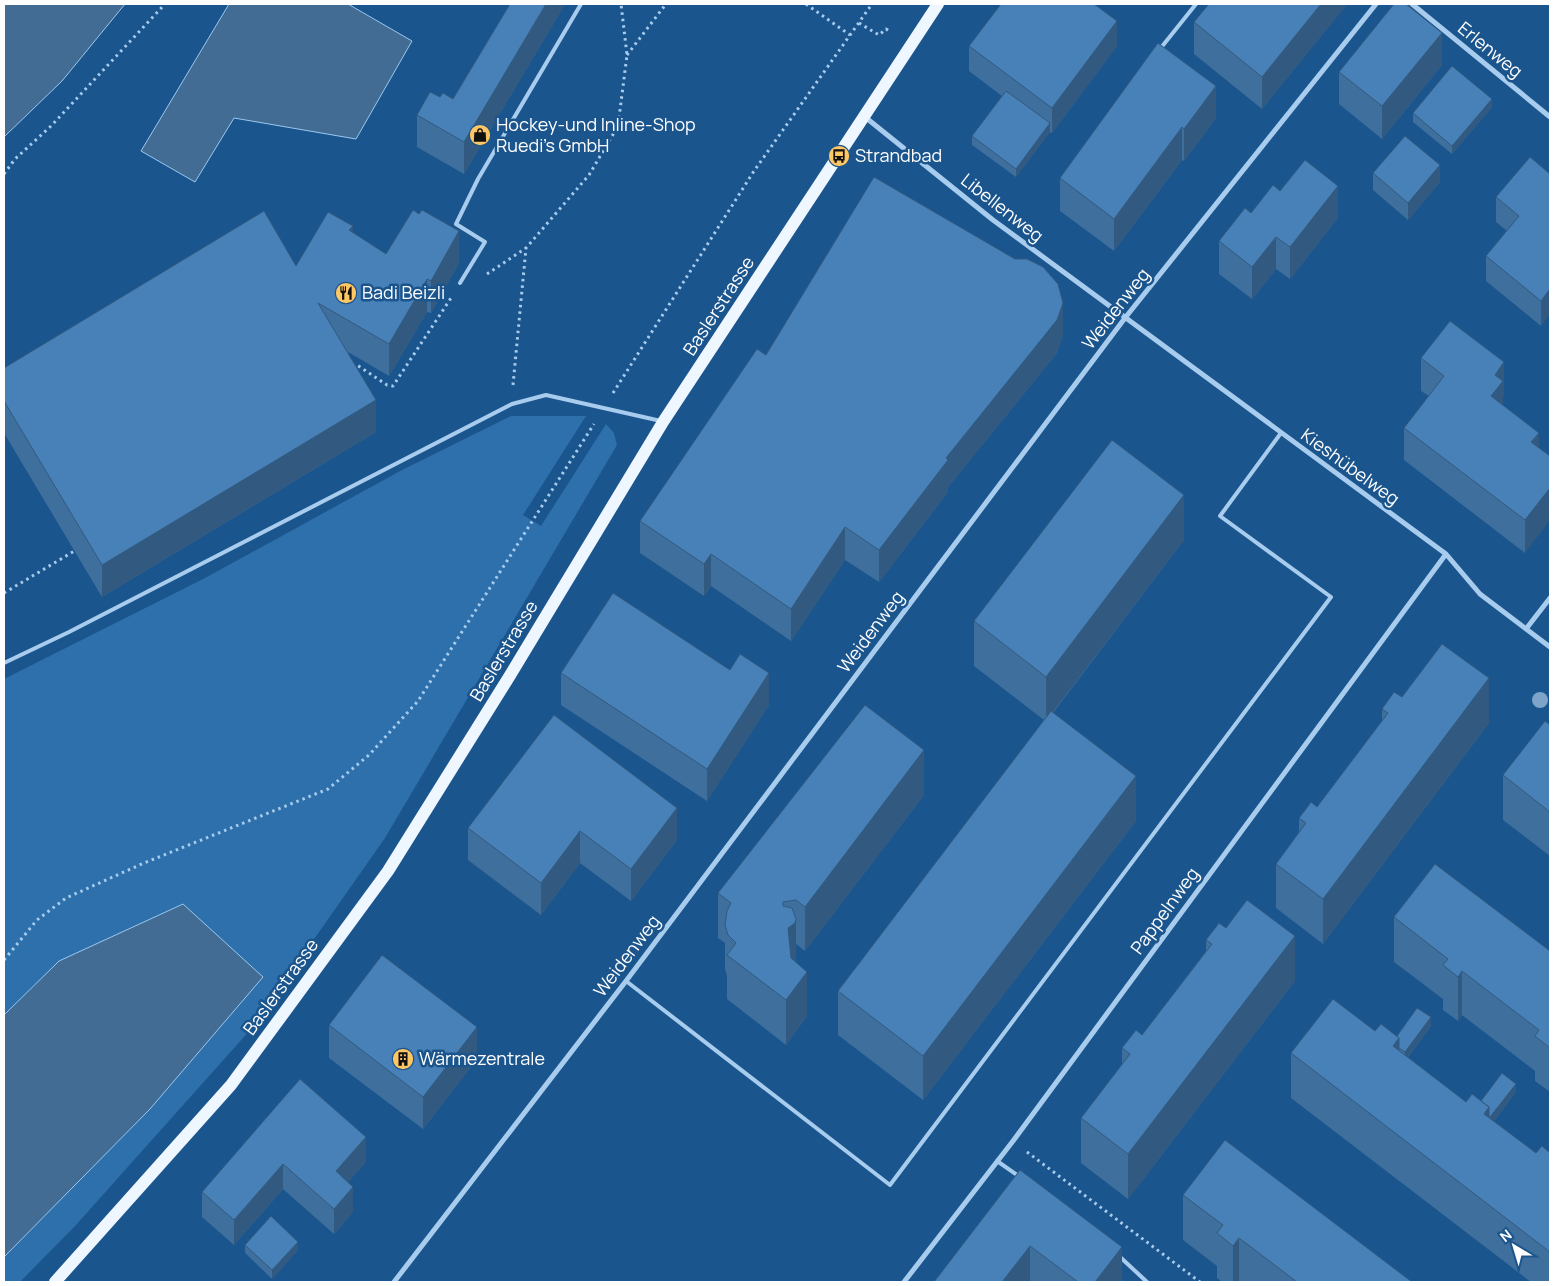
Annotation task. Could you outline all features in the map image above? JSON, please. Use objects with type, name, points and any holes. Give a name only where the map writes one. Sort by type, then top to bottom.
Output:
[{"type":"main road","name":"Baslerstrasse","points":[[55,1282],[231,1085],[388,871],[509,677],[663,422],[938,4]]},
{"type":"street","name":"Weidenweg","points":[[394,1282],[626,981],[1125,318],[1376,4]]},
{"type":"street","name":"Erlenweg","points":[[1412,4],[1550,117]]},
{"type":"street","name":"Libellenweg","points":[[864,117],[993,220],[1125,318]]},
{"type":"street","name":"Kieshübelweg","points":[[1125,318],[1446,554],[1480,594],[1550,647]]},
{"type":"street","name":"Pappelnweg","points":[[904,1282],[1013,1141],[1446,554]]},
{"type":"street","points":[[1526,629],[1550,598]]},
{"type":"lane","points":[[460,283],[485,242],[456,224],[478,179],[581,4]]},
{"type":"lane","points":[[1159,51],[1196,4]]},
{"type":"lane","points":[[4,662],[70,632],[512,404],[546,395],[605,407],[663,422]]},
{"type":"lane","points":[[626,981],[890,1185],[1331,597],[1220,516],[1282,434]]},
{"type":"lane","points":[[997,1160],[1028,1183]]},
{"type":"lane","points":[[1112,1250],[1147,1282]]},
{"type":"path","points":[[4,174],[15,159],[51,126],[165,4]]},
{"type":"path","points":[[352,372],[358,363],[387,385],[393,386],[460,283],[469,287],[526,248],[589,175],[618,126],[627,55],[621,4]]},
{"type":"path","points":[[627,55],[666,4]]},
{"type":"path","points":[[806,4],[850,35]]},
{"type":"path","points":[[4,960],[36,920],[66,898],[144,863],[328,790],[369,755],[418,701],[754,171],[872,4]]},
{"type":"path","points":[[859,23],[879,35],[886,29],[889,31]]},
{"type":"path","points":[[512,404],[526,248]]},
{"type":"path","points":[[4,593],[79,548]]},
{"type":"path","points":[[1013,1141],[1200,1282]]},
{"type":"shaded area","points":[[4,4],[125,4],[62,81],[4,137]]},
{"type":"shaded area","points":[[229,4],[348,4],[412,41],[356,139],[234,118],[195,182],[141,151]]},
{"type":"shaded area","points":[[511,416],[586,416],[523,515],[541,526],[606,424],[614,433],[617,445],[385,838],[251,1029],[76,1225],[20,1282],[4,1282],[4,1257],[150,1109],[59,961],[4,1015],[4,679],[205,578],[402,470]]},
{"type":"shaded area","points":[[183,904],[263,977],[150,1109],[4,1257],[4,1015],[59,961]]},
{"type":"building","points":[[510,4],[546,4],[464,142],[417,115],[430,92],[440,97],[443,93],[453,99]]},
{"type":"building","points":[[1001,4],[1094,4],[1117,21],[1052,108],[969,46]]},
{"type":"building","points":[[1209,4],[1321,4],[1262,77],[1194,22]]},
{"type":"building","points":[[1394,4],[1406,4],[1442,33],[1382,106],[1339,72]]},
{"type":"building","points":[[1158,43],[1216,86],[1184,129],[1182,127],[1114,219],[1060,178]]},
{"type":"building","points":[[1452,66],[1492,99],[1452,146],[1413,113]]},
{"type":"building","points":[[1006,91],[1050,123],[1016,169],[972,136]]},
{"type":"building","points":[[1405,136],[1440,165],[1408,203],[1373,173]]},
{"type":"building","points":[[1530,157],[1550,174],[1550,289],[1541,301],[1486,256],[1519,216],[1496,197]]},
{"type":"building","points":[[1305,160],[1338,186],[1290,247],[1276,237],[1252,267],[1219,241],[1245,208],[1251,213],[1273,185],[1280,191]]},
{"type":"building","points":[[874,177],[1015,259],[1027,259],[1043,267],[1058,284],[1063,303],[1057,320],[946,458],[948,460],[879,550],[845,527],[791,609],[711,554],[704,564],[640,521],[757,349],[766,355]]},
{"type":"building","points":[[413,210],[419,214],[422,210],[459,231],[431,281],[427,279],[389,344],[318,303],[376,400],[102,565],[4,401],[4,368],[264,211],[296,266],[328,212],[353,226],[349,230],[386,254]]},
{"type":"building","points":[[1450,321],[1504,362],[1495,375],[1503,381],[1491,396],[1539,433],[1531,442],[1550,456],[1550,488],[1525,520],[1404,428],[1444,376],[1421,358]]},
{"type":"building","points":[[1112,440],[1184,495],[1046,677],[974,621]]},
{"type":"building","points":[[613,593],[730,670],[740,654],[769,673],[707,769],[561,673]]},
{"type":"building","points":[[1442,644],[1489,678],[1323,899],[1276,864],[1306,823],[1299,818],[1311,802],[1317,807],[1388,713],[1382,709],[1394,692],[1402,697]]},
{"type":"building","points":[[865,705],[924,750],[805,907],[796,900],[783,902],[783,906],[792,908],[796,919],[795,923],[788,928],[791,958],[807,972],[786,1000],[727,955],[736,943],[728,935],[725,925],[727,911],[731,903],[718,893]]},
{"type":"building","points":[[1051,711],[1136,776],[923,1056],[838,991]]},
{"type":"building","points":[[554,715],[677,808],[631,869],[580,831],[541,883],[468,828]]},
{"type":"building","points":[[1545,721],[1550,725],[1550,812],[1503,775]]},
{"type":"building","points":[[1435,864],[1550,951],[1550,1048],[1535,1036],[1539,1030],[1462,971],[1458,977],[1443,965],[1448,959],[1394,917]]},
{"type":"building","points":[[1247,900],[1295,936],[1128,1154],[1081,1118],[1130,1054],[1122,1048],[1136,1030],[1142,1035],[1212,944],[1206,940],[1219,923],[1226,928]]},
{"type":"building","points":[[382,955],[477,1027],[423,1097],[329,1025]]},
{"type":"building","points":[[1333,999],[1375,1031],[1381,1024],[1399,1038],[1393,1046],[1466,1102],[1472,1094],[1489,1107],[1484,1114],[1536,1153],[1542,1146],[1550,1153],[1550,1252],[1291,1053]]},
{"type":"building","points":[[1417,1008],[1431,1017],[1405,1052],[1399,1048],[1399,1038],[1397,1036]]},
{"type":"building","points":[[1502,1073],[1516,1084],[1490,1117],[1489,1107],[1481,1101]]},
{"type":"building","points":[[300,1079],[366,1137],[336,1171],[353,1187],[334,1209],[283,1164],[234,1220],[202,1192]]},
{"type":"building","points":[[1225,1140],[1412,1282],[1297,1282],[1239,1238],[1233,1246],[1217,1233],[1223,1225],[1183,1195]]},
{"type":"building","points":[[1020,1170],[1122,1247],[1095,1282],[1078,1282],[1030,1246],[1002,1282],[934,1282]]},
{"type":"building","points":[[271,1216],[298,1242],[272,1270],[245,1245]]},
{"type":"place","name":"Hockey-und Inline-Shop Ruedi's GmbH","points":[[480,135]]},
{"type":"place","name":"Strandbad","points":[[839,156]]},
{"type":"place","name":"Badi Beizli","points":[[346,293]]},
{"type":"place","name":"Wärmezentrale","points":[[403,1059]]}]
